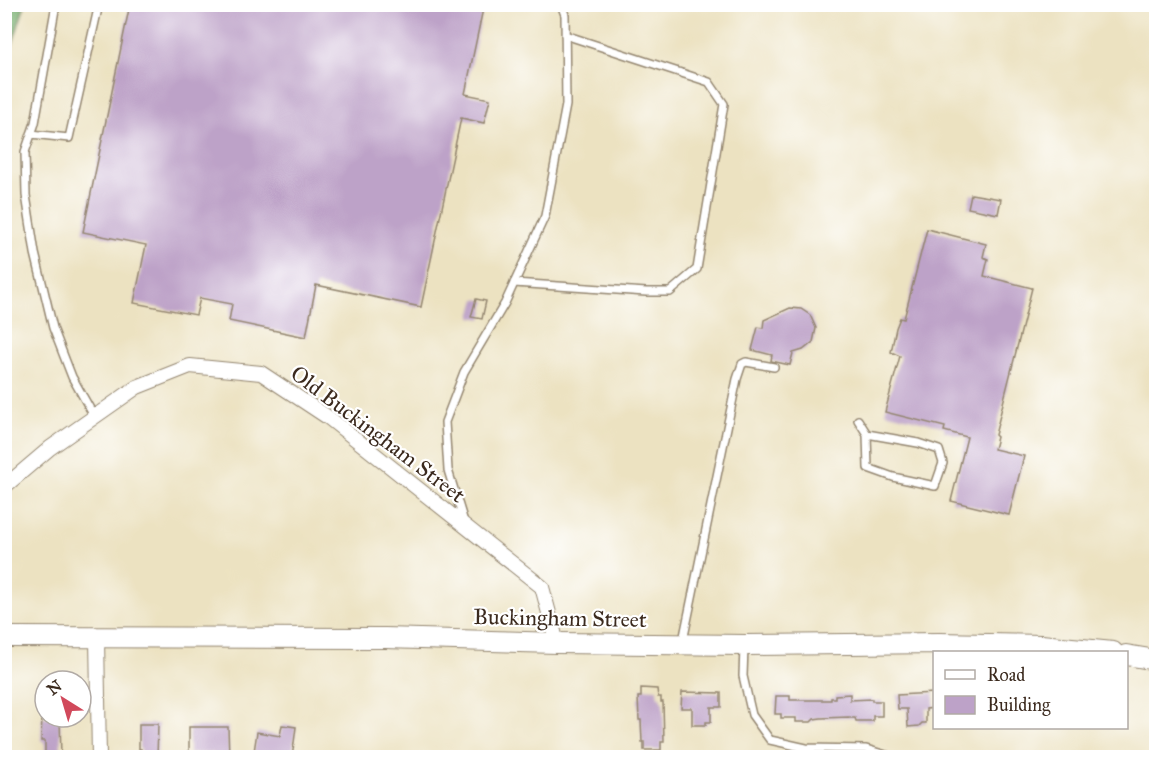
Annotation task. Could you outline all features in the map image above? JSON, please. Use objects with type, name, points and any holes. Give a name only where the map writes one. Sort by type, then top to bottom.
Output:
[{"type":"main road","name":"Buckingham Street","points":[[4,637],[385,638],[745,645],[939,642],[1041,645],[1103,651]]},
{"type":"main road","points":[[1128,655],[1156,660]]},
{"type":"street","name":"Old Buckingham Street","points":[[4,487],[50,448],[137,387],[190,366],[261,373],[329,418],[542,587],[557,643]]},
{"type":"street","points":[[98,637],[99,758]]},
{"type":"lane","points":[[56,4],[35,123],[25,152],[26,195],[35,254],[53,328],[72,377],[94,416]]},
{"type":"lane","points":[[31,134],[69,138],[99,4]]},
{"type":"lane","points":[[466,528],[448,470],[445,422],[464,372],[505,303],[545,216],[566,105],[565,15],[561,4]]},
{"type":"lane","points":[[514,283],[670,292],[697,268],[724,104],[709,82],[565,35]]},
{"type":"lane","points":[[683,644],[737,379],[742,364],[746,362],[774,367]]},
{"type":"lane","points":[[858,420],[867,434],[868,468],[893,477],[935,486],[943,463],[939,450],[918,443],[867,434]]},
{"type":"lane","points":[[745,645],[742,676],[752,715],[770,740],[806,748],[866,749],[896,758]]},
{"type":"green space","points":[[4,5],[25,5],[5,67]]},
{"type":"building","points":[[130,4],[484,4],[465,94],[490,99],[484,123],[461,118],[421,307],[316,285],[306,337],[229,321],[232,304],[200,298],[196,315],[134,303],[146,245],[83,232]]},
{"type":"building","points":[[971,194],[1001,199],[998,214],[968,208]]},
{"type":"building","points":[[927,229],[986,244],[983,257],[988,259],[984,276],[1032,288],[995,435],[997,437],[994,449],[1024,456],[1009,515],[951,501],[967,437],[944,431],[945,427],[885,412],[900,356],[891,352],[896,328],[900,318],[904,319]]},
{"type":"building","points":[[476,299],[486,301],[482,319],[471,317]]},
{"type":"building","points":[[790,308],[801,309],[810,315],[816,328],[813,342],[803,350],[793,353],[790,365],[771,361],[772,355],[752,350],[758,327],[763,328],[764,320]]},
{"type":"building","points":[[641,688],[657,689],[658,697],[661,697],[661,702],[663,702],[664,742],[661,742],[661,750],[644,750],[641,720],[639,720],[638,697],[641,697]]},
{"type":"building","points":[[682,692],[721,693],[721,707],[711,707],[711,722],[706,722],[706,725],[692,725],[692,708],[681,708]]},
{"type":"building","points":[[933,693],[933,708],[926,709],[926,723],[908,727],[907,709],[898,709],[897,695]]},
{"type":"building","points":[[850,694],[850,700],[882,701],[882,716],[873,716],[873,721],[856,721],[855,718],[849,717],[796,722],[796,718],[781,718],[781,714],[775,714],[776,696],[790,696],[790,700],[831,700],[835,698],[835,695]]},
{"type":"building","points":[[139,724],[158,724],[157,758],[141,758]]},
{"type":"building","points":[[282,725],[296,727],[292,758],[253,758],[257,732],[280,736]]},
{"type":"building","points":[[189,727],[228,727],[229,757],[213,757],[213,753],[189,754]]},
{"type":"building","points":[[42,729],[60,729],[61,758],[45,758],[45,741],[41,741]]}]
